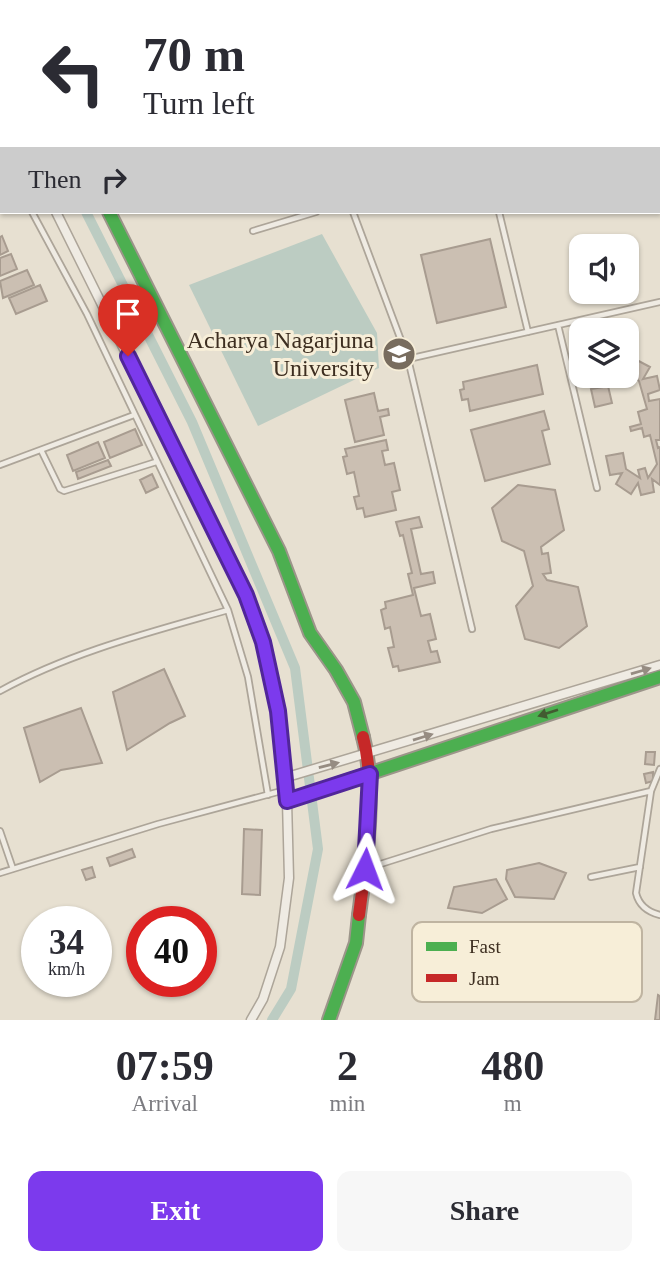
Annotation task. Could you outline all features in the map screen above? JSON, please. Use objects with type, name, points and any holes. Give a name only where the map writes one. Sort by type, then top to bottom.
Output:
[{"type":"street","points":[[57,214],[246,595],[263,642],[275,697],[286,795],[289,878],[280,947],[262,999],[251,1020]]},
{"type":"street","points":[[110,214],[279,551],[310,633],[349,691],[366,775],[365,869],[356,943],[329,1020]]},
{"type":"street","points":[[284,778],[660,665]]},
{"type":"street","points":[[286,795],[300,796],[660,677]]},
{"type":"lane","points":[[33,214],[87,314],[228,610],[248,677],[268,795]]},
{"type":"lane","points":[[253,231],[309,214]]},
{"type":"lane","points":[[354,214],[408,359],[472,629]]},
{"type":"lane","points":[[499,214],[528,332]]},
{"type":"lane","points":[[408,359],[660,302]]},
{"type":"lane","points":[[558,325],[597,488]]},
{"type":"lane","points":[[0,465],[134,415]]},
{"type":"lane","points":[[41,450],[60,489],[64,491],[156,462]]},
{"type":"lane","points":[[0,691],[49,667],[98,649],[228,610]]},
{"type":"lane","points":[[660,769],[651,791],[637,897],[645,908],[660,915]]},
{"type":"lane","points":[[365,869],[491,829],[651,791]]},
{"type":"lane","points":[[0,873],[158,824],[268,795],[286,795]]},
{"type":"lane","points":[[0,831],[13,869]]},
{"type":"lane","points":[[592,877],[640,867]]},
{"type":"shaded area","points":[[322,234],[377,333],[379,368],[258,426],[189,285]]},
{"type":"building","points":[[2,236],[8,251],[0,255],[0,237]]},
{"type":"building","points":[[490,239],[506,307],[437,323],[421,255]]},
{"type":"building","points":[[11,254],[17,269],[0,276],[0,258]]},
{"type":"building","points":[[27,270],[34,285],[3,298],[0,281]]},
{"type":"building","points":[[40,285],[47,301],[16,314],[9,298]]},
{"type":"building","points":[[639,361],[650,367],[643,379],[657,376],[660,390],[648,394],[649,401],[660,399],[660,440],[656,440],[658,448],[660,447],[660,485],[652,479],[654,492],[641,495],[638,483],[631,494],[616,484],[622,473],[610,475],[606,456],[623,453],[626,469],[640,478],[638,470],[645,468],[648,478],[657,464],[650,435],[644,437],[642,428],[631,431],[630,427],[641,424],[638,412],[647,409],[639,381]]},
{"type":"building","points":[[537,365],[543,394],[470,411],[468,399],[462,400],[460,390],[464,389],[463,382]]},
{"type":"building","points":[[608,388],[612,403],[595,407],[591,389]]},
{"type":"building","points":[[374,393],[378,411],[388,409],[389,415],[380,417],[384,435],[355,442],[345,400]]},
{"type":"building","points":[[544,411],[549,429],[542,431],[550,464],[485,481],[471,430]]},
{"type":"building","points":[[135,429],[142,445],[110,458],[104,442]]},
{"type":"building","points":[[386,440],[388,450],[382,451],[385,465],[394,463],[400,490],[392,492],[396,510],[365,517],[363,508],[357,509],[354,497],[359,496],[354,472],[347,474],[343,457],[347,456],[345,449]]},
{"type":"building","points":[[98,442],[105,458],[73,471],[67,455]]},
{"type":"building","points":[[108,460],[111,466],[78,479],[76,472]]},
{"type":"building","points":[[152,474],[158,487],[146,493],[140,480]]},
{"type":"building","points":[[518,485],[555,490],[564,530],[541,547],[542,554],[548,553],[551,573],[543,574],[547,580],[578,587],[587,626],[559,648],[525,639],[516,606],[533,586],[524,551],[502,541],[492,508]]},
{"type":"building","points":[[419,517],[422,527],[411,529],[421,574],[433,572],[435,583],[414,588],[421,616],[430,614],[436,639],[428,641],[431,652],[437,651],[440,662],[399,671],[398,666],[393,667],[388,648],[394,647],[390,627],[385,629],[381,610],[386,608],[385,602],[413,595],[408,574],[412,573],[403,535],[400,536],[396,522]]},
{"type":"building","points":[[164,669],[185,716],[127,750],[113,692]]},
{"type":"building","points":[[81,708],[102,763],[61,770],[40,782],[24,728]]},
{"type":"building","points":[[646,752],[655,752],[654,765],[645,764]]},
{"type":"building","points":[[653,772],[653,781],[646,783],[644,774]]},
{"type":"building","points":[[244,829],[262,830],[260,895],[242,894]]},
{"type":"building","points":[[132,849],[135,857],[110,866],[107,858]]},
{"type":"building","points":[[539,863],[566,873],[554,899],[515,897],[506,879],[507,870]]},
{"type":"building","points":[[92,867],[95,877],[86,880],[82,870]]},
{"type":"building","points":[[496,879],[507,899],[482,913],[448,908],[454,887]]},
{"type":"building","points":[[658,995],[660,1020],[655,1020]]},
{"type":"waterway","points":[[87,214],[192,422],[295,668],[318,849],[291,989],[272,1020]]},
{"type":"traffic: fast","points":[[110,214],[279,551],[310,633],[354,702],[363,737]]},
{"type":"traffic: fast","points":[[287,801],[660,677]]},
{"type":"traffic: fast","points":[[329,1020],[356,943],[359,915]]},
{"type":"traffic: jam","points":[[359,915],[370,802],[363,737]]},
{"type":"place","name":"Acharya Nagarjuna University","points":[[399,354]]},
{"type":"route","points":[[128,356],[246,595],[263,642],[278,711],[287,801],[370,774],[365,869]]}]
